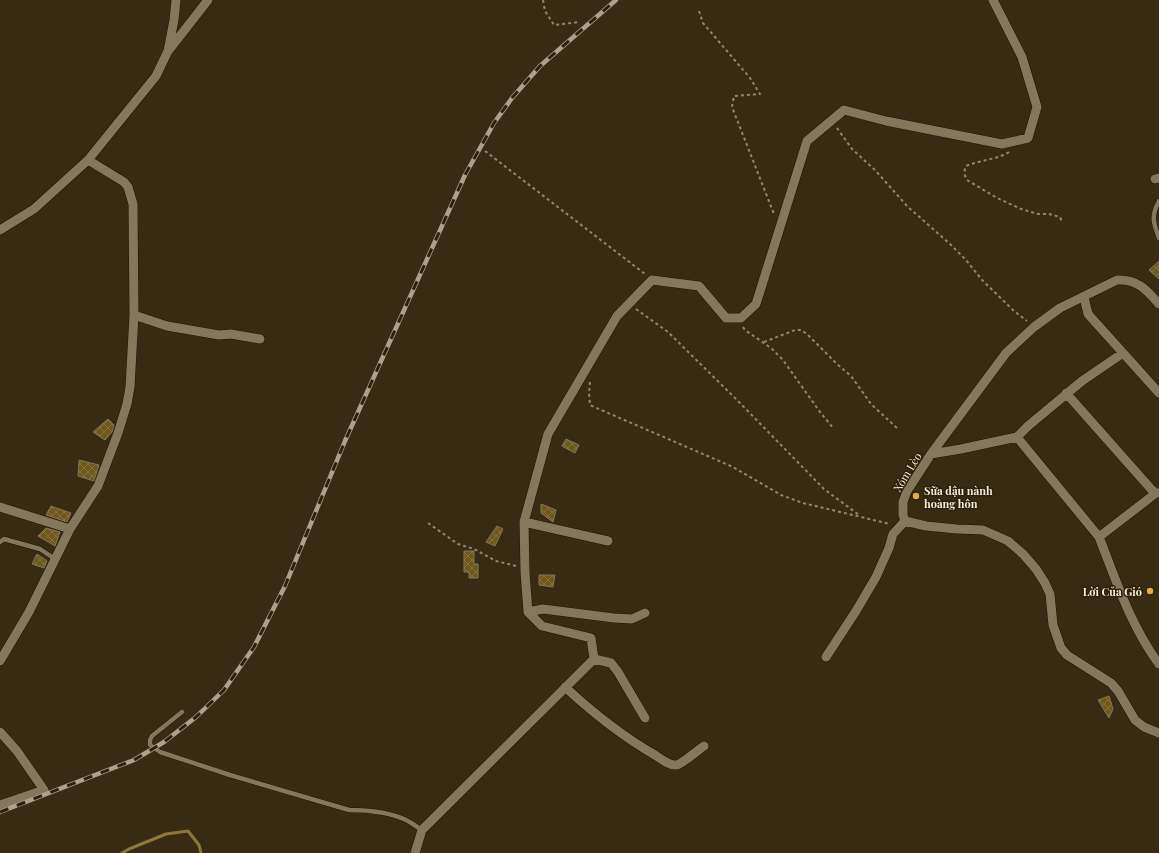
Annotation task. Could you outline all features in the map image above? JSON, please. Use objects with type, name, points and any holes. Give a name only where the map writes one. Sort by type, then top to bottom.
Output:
[{"type":"street","points":[[168,51],[176,0]]},
{"type":"street","points":[[0,230],[34,209],[88,160],[156,76],[168,51],[208,0]]},
{"type":"street","points":[[594,659],[591,638],[542,626],[528,612],[524,522],[548,434],[617,316],[652,280],[699,286],[726,318],[741,318],[756,304],[807,142],[844,110],[886,121],[1002,144],[1028,138],[1037,107],[1022,57],[993,0]]},
{"type":"street","points":[[0,661],[28,612],[70,529],[98,486],[118,433],[127,404],[130,388],[134,315],[134,216],[131,193],[124,182],[88,160]]},
{"type":"street","name":"Xóm Lèo","points":[[903,524],[903,502],[907,491],[931,454],[1006,353],[1034,327],[1060,308],[1117,280],[1126,279],[1136,282],[1147,290],[1159,304]]},
{"type":"street","points":[[1084,297],[1088,314],[1159,393]]},
{"type":"street","points":[[134,315],[167,326],[219,335],[231,334],[260,339]]},
{"type":"street","points":[[931,454],[1017,437],[1066,393],[1087,377],[1124,353]]},
{"type":"street","points":[[1066,393],[1151,489],[1158,493],[1100,537]]},
{"type":"street","points":[[1017,437],[1100,537],[1127,609],[1159,664]]},
{"type":"street","points":[[0,507],[70,529]]},
{"type":"street","points":[[524,522],[608,541]]},
{"type":"street","points":[[826,657],[876,576],[889,548],[893,534],[903,524],[956,530],[983,530],[1008,541],[1023,554],[1036,570],[1050,594],[1053,625],[1061,648],[1067,655],[1111,683],[1135,720],[1144,727],[1159,733]]},
{"type":"street","points":[[528,612],[543,609],[632,619],[645,613]]},
{"type":"street","points":[[415,853],[422,830],[594,659]]},
{"type":"street","points":[[594,659],[610,663],[618,672],[645,718]]},
{"type":"street","points":[[565,687],[602,721],[663,760],[675,765],[682,764],[692,754],[704,746]]},
{"type":"street","points":[[0,732],[16,751],[44,790],[0,805]]},
{"type":"lane","points":[[1159,201],[1154,211],[1153,224],[1159,238]]},
{"type":"lane","points":[[0,542],[4,539],[40,549],[55,559]]},
{"type":"lane","points":[[182,712],[152,736],[150,745],[160,752],[230,775],[349,810],[370,811],[398,817],[422,830]]},
{"type":"path","points":[[543,0],[545,11],[554,25],[580,22]]},
{"type":"path","points":[[699,11],[703,22],[750,78],[760,94],[734,96],[732,107],[780,228]]},
{"type":"path","points":[[831,121],[852,149],[875,170],[906,206],[966,260],[982,280],[1014,312],[1034,327]]},
{"type":"path","points":[[1016,141],[1009,152],[1001,157],[966,166],[964,170],[966,180],[1021,209],[1038,214],[1049,214],[1060,217],[1062,222]]},
{"type":"path","points":[[485,151],[652,280]]},
{"type":"path","points":[[629,304],[668,332],[824,489],[860,517]]},
{"type":"path","points":[[741,318],[745,330],[764,342],[782,360],[834,429]]},
{"type":"path","points":[[764,342],[795,330],[801,330],[851,376],[872,404],[897,428]]},
{"type":"path","points":[[590,379],[590,405],[732,467],[781,495],[803,503],[860,517],[903,524]]},
{"type":"path","points":[[428,523],[458,544],[474,548],[496,561],[525,568]]},
{"type":"building","points":[[1159,261],[1159,279],[1149,270]]},
{"type":"building","points":[[108,419],[114,425],[112,432],[105,440],[93,432]]},
{"type":"building","points":[[566,439],[579,445],[575,453],[562,446]]},
{"type":"building","points":[[79,460],[99,465],[94,481],[78,476]]},
{"type":"building","points":[[541,504],[556,510],[553,522],[541,513]]},
{"type":"building","points":[[51,506],[71,513],[67,522],[46,515]]},
{"type":"building","points":[[497,526],[503,529],[495,546],[486,542]]},
{"type":"building","points":[[46,528],[60,532],[55,546],[38,536]]},
{"type":"building","points":[[464,551],[474,551],[474,564],[478,564],[478,578],[469,578],[469,572],[464,572]]},
{"type":"building","points":[[37,554],[47,561],[44,568],[32,564]]},
{"type":"building","points":[[539,575],[555,575],[553,587],[539,585]]},
{"type":"building","points":[[1109,696],[1113,709],[1109,718],[1098,700]]},
{"type":"waterway","points":[[122,853],[166,834],[188,831],[199,845],[201,853]]},
{"type":"railway","points":[[0,812],[134,760],[164,742],[196,717],[224,690],[254,647],[285,586],[345,441],[465,175],[494,123],[512,98],[540,66],[616,0]]},
{"type":"place","name":"Sữa đậu nành hoàng hôn","points":[[916,496]]},
{"type":"place","name":"Lời Của Gió","points":[[1150,591]]}]
